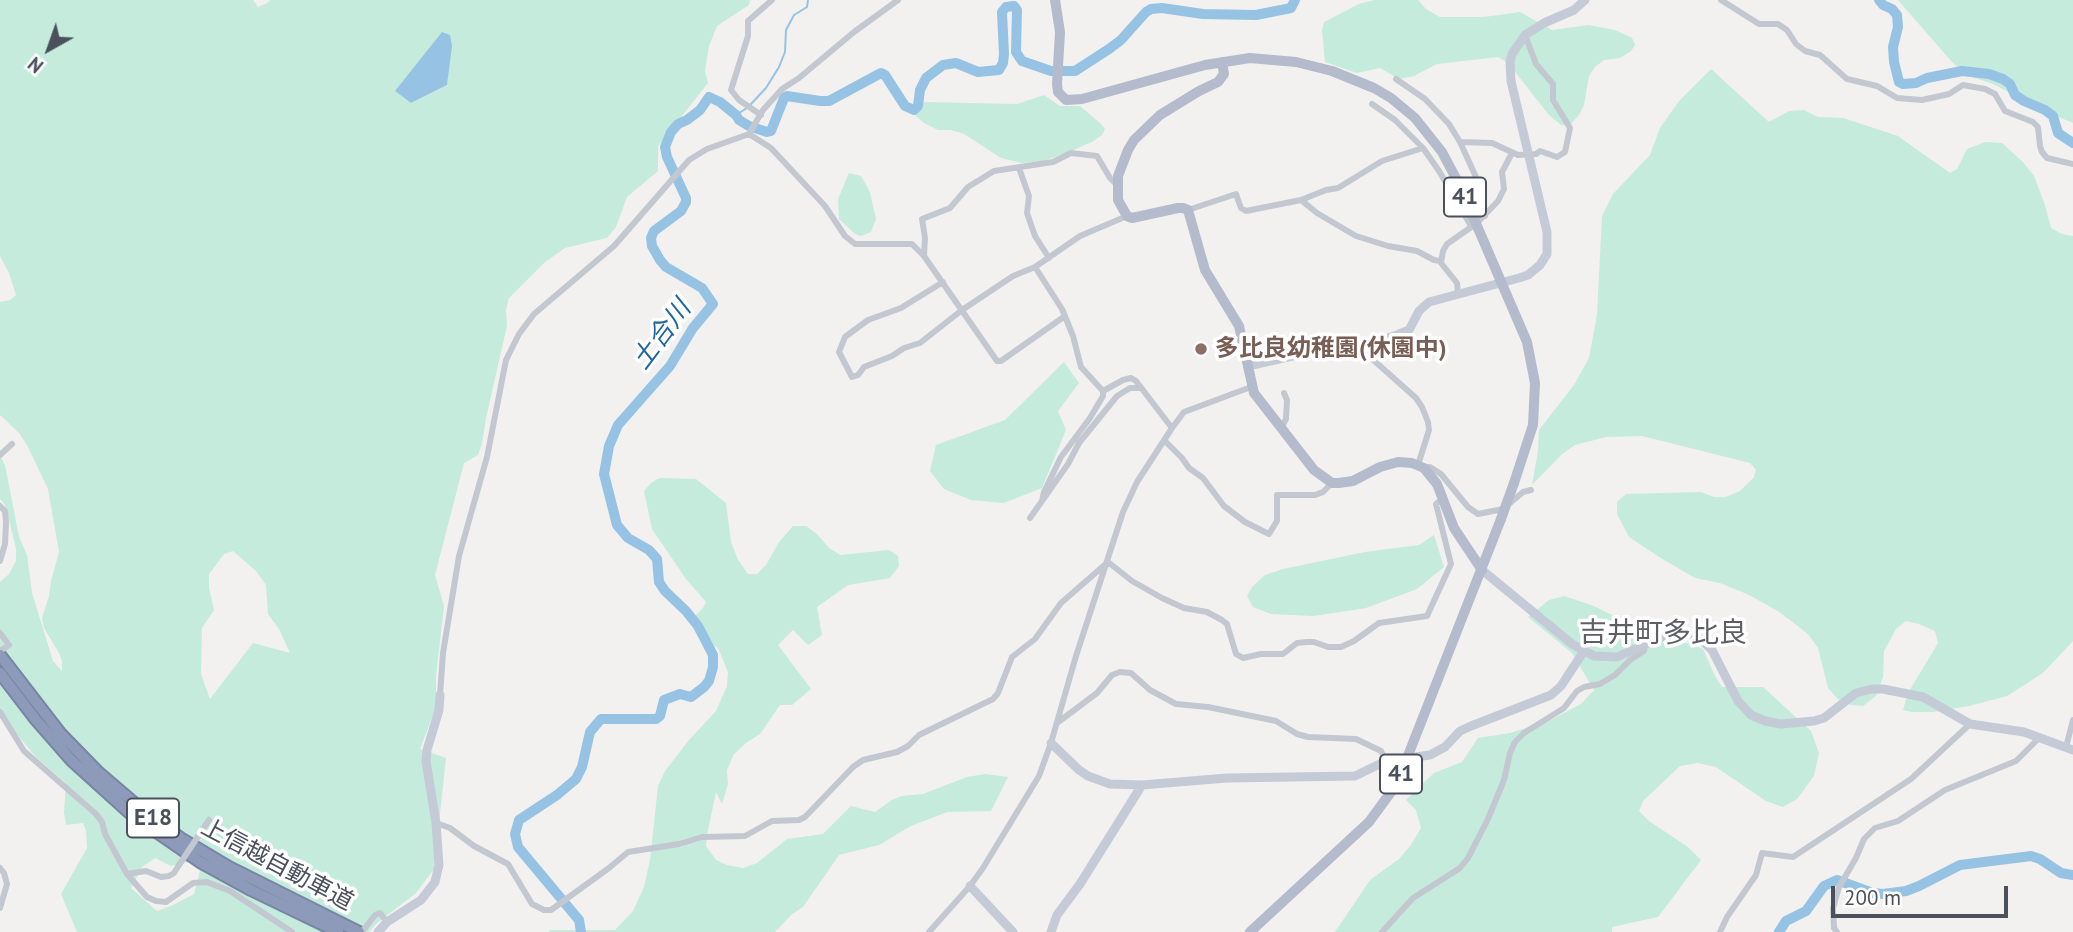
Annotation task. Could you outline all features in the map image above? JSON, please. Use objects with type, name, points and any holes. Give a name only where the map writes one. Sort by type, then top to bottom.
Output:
[{"type":"highway","name":"上信越自動車道","points":[[0,653],[61,734],[97,771],[139,807],[182,839],[229,867],[361,932]]},
{"type":"highway","name":"上信越自動車道","points":[[0,673],[71,760],[133,816],[200,862],[338,932]]},
{"type":"main road","name":"41","points":[[1055,0],[1060,32],[1058,92],[1066,100],[1074,101],[1222,62],[1250,58],[1296,62],[1332,71],[1391,98],[1415,118],[1442,152],[1478,222],[1527,342],[1535,383],[1530,439],[1408,758],[1391,792],[1369,821],[1250,932]]},
{"type":"main road","points":[[1222,62],[1224,74],[1218,82],[1160,115],[1134,140],[1122,163],[1117,185],[1118,200],[1127,216],[1138,218],[1178,208],[1188,210],[1205,270],[1239,326],[1251,387],[1314,470],[1332,483],[1353,481],[1380,467],[1398,462],[1421,467],[1437,484],[1459,536],[1482,569]]},
{"type":"street","points":[[761,115],[738,100],[731,90],[748,36],[748,21],[772,0]]},
{"type":"street","points":[[379,932],[387,922],[421,900],[435,883],[439,865],[436,823],[426,761],[427,750],[439,710],[443,653],[459,556],[487,457],[506,360],[512,346],[534,314],[614,246],[690,160],[706,149],[749,134],[782,89],[898,0]]},
{"type":"street","points":[[1248,366],[1332,347],[1367,345],[1409,330],[1423,306],[1438,299],[1528,275],[1541,265],[1546,254],[1547,232],[1510,71],[1512,54],[1525,35],[1574,10],[1585,0]]},
{"type":"street","points":[[1721,0],[1759,24],[1778,24],[1787,30],[1796,44],[1805,51],[1820,55],[1847,79],[1877,86],[1897,98],[1922,100],[1949,94],[1963,85],[1985,89],[1995,94],[2005,111],[2038,127],[2040,146],[2047,158],[2073,164]]},
{"type":"street","points":[[1460,142],[1492,143],[1512,153],[1528,155],[1540,151],[1555,157],[1560,156],[1566,148],[1570,128],[1553,100],[1553,84],[1536,64],[1525,35]]},
{"type":"street","points":[[1396,79],[1425,99],[1449,124],[1460,142],[1476,177],[1478,222]]},
{"type":"street","points":[[1372,104],[1395,120],[1423,148],[1462,208],[1478,222]]},
{"type":"street","points":[[749,134],[771,148],[825,206],[845,236],[855,244],[912,244],[943,282],[997,361],[1001,361],[1065,316]]},
{"type":"street","points":[[1188,210],[1236,194],[1241,208],[1246,211],[1301,200],[1338,188],[1382,161],[1423,148]]},
{"type":"street","points":[[924,256],[922,219],[950,208],[968,187],[994,171],[1053,162],[1071,153],[1097,156],[1117,185]]},
{"type":"street","points":[[1458,293],[1457,283],[1441,261],[1443,251],[1447,244],[1478,222],[1503,195],[1503,172],[1512,153]]},
{"type":"street","points":[[1019,168],[1030,196],[1027,213],[1035,236],[1049,258]]},
{"type":"street","points":[[1301,200],[1317,213],[1356,236],[1417,251],[1441,261]]},
{"type":"street","points":[[943,282],[901,307],[868,320],[845,337],[839,352],[852,377],[858,375],[864,367],[920,343],[962,310],[1013,276],[1035,267],[1080,236],[1127,216]]},
{"type":"street","points":[[1035,267],[1065,316],[1081,367],[1103,391],[1103,396],[1090,418],[1061,457],[1042,501]]},
{"type":"street","points":[[1367,345],[1370,357],[1416,398],[1422,407],[1429,430],[1421,467],[1430,467],[1440,474],[1468,507],[1478,514],[1503,509],[1523,492],[1531,490]]},
{"type":"street","points":[[1103,391],[1123,380],[1136,381],[1172,428]]},
{"type":"street","points":[[929,932],[970,886],[1039,776],[1123,512],[1131,495],[1184,412],[1251,387]]},
{"type":"street","points":[[1030,519],[1068,464],[1079,443],[1117,396],[1130,388],[1141,388]]},
{"type":"street","points":[[1281,428],[1286,419],[1287,400],[1284,393]]},
{"type":"street","points":[[1164,440],[1189,468],[1203,478],[1224,506],[1245,523],[1269,534],[1277,522],[1277,495],[1315,495],[1332,483]]},
{"type":"street","points":[[0,455],[12,444]]},
{"type":"street","points":[[1108,562],[1132,581],[1162,598],[1184,608],[1207,612],[1222,620],[1227,624],[1236,654],[1243,658],[1261,654],[1283,654],[1297,643],[1314,642],[1328,647],[1340,647],[1354,641],[1379,623],[1427,615],[1451,564],[1436,505],[1442,499]]},
{"type":"street","points":[[0,506],[5,511],[6,523],[5,544],[0,561]]},
{"type":"street","points":[[436,823],[450,828],[474,846],[508,864],[533,904],[544,910],[554,909],[628,852],[679,844],[702,837],[745,836],[772,821],[799,820],[863,760],[897,752],[919,735],[993,699],[1012,657],[1034,639],[1061,603],[1108,562]]},
{"type":"street","points":[[1482,569],[1572,644],[1594,656],[1617,657],[1674,632],[1695,634],[1712,650],[1738,701],[1751,715],[1765,721],[1781,724],[1814,722],[1834,711],[1856,693],[1872,689],[1923,697],[1970,724],[2008,728],[2070,748],[2073,720]]},
{"type":"street","points":[[0,633],[9,645],[0,653]]},
{"type":"street","points":[[1382,932],[1413,898],[1460,868],[1468,858],[1504,780],[1515,742],[1524,733],[1563,708],[1577,691],[1600,684],[1615,675],[1644,651],[1645,643]]},
{"type":"street","points":[[1051,743],[1088,776],[1110,784],[1142,785],[1227,778],[1355,776],[1386,761],[1430,755],[1445,747],[1460,731],[1551,695],[1561,686],[1584,651]]},
{"type":"street","points":[[1056,724],[1097,693],[1112,675],[1120,672],[1131,673],[1150,690],[1176,704],[1208,707],[1276,721],[1297,734],[1308,737],[1356,740],[1381,751],[1386,761]]},
{"type":"street","points":[[0,712],[24,751],[96,814],[127,874],[147,897],[166,902],[193,883],[206,881],[230,891],[292,932]]},
{"type":"street","points":[[1720,932],[1756,875],[1762,853],[1793,857],[1911,779],[1970,724]]},
{"type":"street","points":[[1837,932],[1834,928],[1833,908],[1839,887],[1864,839],[1875,828],[1898,821],[1945,790],[2016,761],[2040,737]]},
{"type":"street","points":[[1051,932],[1057,915],[1080,884],[1142,785]]},
{"type":"street","points":[[127,874],[146,872],[169,877],[209,820]]},
{"type":"street","points":[[0,868],[5,873],[6,884],[0,908]]},
{"type":"street","points":[[970,886],[1013,932]]},
{"type":"street","points":[[361,932],[375,915],[380,914],[387,922]]},
{"type":"green space","points":[[0,0],[253,0],[258,7],[270,0],[750,0],[749,5],[717,26],[709,46],[705,71],[708,83],[658,146],[658,171],[627,197],[616,227],[607,238],[565,248],[545,262],[509,298],[506,310],[507,326],[482,444],[478,455],[464,463],[435,575],[444,606],[436,676],[436,707],[420,749],[446,758],[434,869],[416,893],[369,932],[77,932],[61,894],[87,848],[86,831],[83,823],[66,825],[66,783],[36,757],[0,714],[0,582],[9,574],[16,561],[16,549],[5,505],[0,499],[0,455],[5,465],[19,537],[27,555],[32,593],[53,661],[62,671],[62,661],[44,628],[42,618],[59,552],[48,489],[27,445],[0,415],[0,302],[10,300],[16,295],[0,256]],"holes":[[[448,69],[447,85],[411,103],[395,91]],[[233,551],[256,571],[266,585],[268,614],[279,629],[290,653],[253,643],[210,699],[201,674],[202,628],[214,610],[209,574],[224,554]],[[155,858],[171,866],[189,862],[200,871],[194,894],[157,911],[131,888],[142,867]]]},
{"type":"green space","points":[[1374,0],[1418,0],[1426,9],[1440,17],[1484,17],[1520,12],[1552,30],[1589,25],[1615,30],[1632,38],[1635,45],[1620,58],[1604,60],[1595,67],[1589,76],[1584,105],[1579,115],[1570,125],[1561,125],[1549,115],[1508,63],[1498,57],[1437,64],[1414,76],[1399,79],[1380,68],[1357,73],[1325,62],[1322,30],[1324,22],[1359,4]]},
{"type":"green space","points":[[1898,0],[2073,0],[2073,123],[1993,84],[1966,75]]},
{"type":"green space","points":[[1711,69],[1769,122],[1789,111],[1804,110],[1818,117],[1843,118],[1898,136],[1950,173],[1957,169],[1967,149],[1985,142],[2002,143],[2034,176],[2051,228],[2073,236],[2073,641],[2043,673],[2007,696],[1933,712],[1903,710],[1908,693],[1938,643],[1935,631],[1906,621],[1896,629],[1884,651],[1883,677],[1876,696],[1863,706],[1851,705],[1838,699],[1828,688],[1818,648],[1808,634],[1778,611],[1747,594],[1720,583],[1695,578],[1659,557],[1629,537],[1617,514],[1617,502],[1626,494],[1701,492],[1714,497],[1726,497],[1740,491],[1754,477],[1756,470],[1750,463],[1642,436],[1606,437],[1575,445],[1562,454],[1532,485],[1539,430],[1574,385],[1589,358],[1597,315],[1602,216],[1613,194],[1650,155],[1660,128],[1679,101]]},
{"type":"green space","points":[[1044,95],[1060,106],[1080,106],[1105,129],[1102,135],[1066,153],[1043,161],[1022,163],[1001,158],[964,134],[938,130],[916,116],[916,107],[925,102],[1017,104]]},
{"type":"green space","points":[[849,173],[861,176],[870,192],[876,219],[871,232],[861,236],[839,219],[838,199]]},
{"type":"green space","points":[[1064,362],[1079,383],[1058,411],[1066,430],[1042,488],[1004,503],[971,500],[944,489],[930,471],[936,445],[1005,420]]},
{"type":"green space","points":[[659,478],[696,479],[726,503],[731,542],[738,560],[748,574],[757,574],[766,565],[779,542],[793,526],[806,526],[840,555],[889,550],[898,556],[899,566],[890,578],[848,585],[817,607],[822,635],[808,645],[793,630],[778,645],[811,689],[792,705],[780,705],[760,734],[734,754],[727,770],[728,784],[722,804],[716,792],[707,835],[706,846],[716,860],[743,868],[757,863],[787,839],[823,834],[851,806],[875,812],[902,796],[923,794],[967,777],[985,774],[1008,777],[991,811],[947,812],[911,826],[879,845],[839,855],[803,907],[792,914],[775,932],[550,932],[549,930],[615,930],[633,911],[644,887],[650,860],[658,786],[665,771],[716,711],[727,686],[728,672],[718,648],[698,637],[692,625],[694,617],[706,602],[686,579],[652,529],[644,491]]},
{"type":"green space","points":[[1434,535],[1444,567],[1417,589],[1366,608],[1314,616],[1271,614],[1253,607],[1247,596],[1265,575],[1283,569],[1365,552],[1419,545]]},
{"type":"green space","points":[[1564,596],[1616,617],[1640,637],[1651,642],[1690,643],[1703,649],[1722,687],[1763,687],[1811,731],[1819,753],[1814,776],[1797,799],[1783,807],[1766,801],[1716,767],[1698,763],[1680,766],[1643,801],[1639,811],[1649,821],[1688,847],[1701,860],[1658,917],[1612,927],[1612,932],[1335,932],[1370,880],[1399,859],[1411,845],[1421,828],[1416,810],[1406,800],[1434,773],[1462,762],[1478,738],[1510,733],[1549,721],[1581,704],[1594,690],[1572,653],[1528,617],[1549,600]]},
{"type":"water","points":[[442,32],[450,35],[452,46],[447,85],[411,103],[395,91]]},
{"type":"waterway","points":[[751,104],[766,88],[779,67],[785,52],[786,30],[794,15],[807,7],[808,0]]},
{"type":"waterway","name":"土合川","points":[[581,932],[579,920],[518,847],[515,834],[519,820],[576,779],[582,767],[590,732],[601,719],[656,719],[660,716],[664,700],[680,694],[691,697],[704,687],[713,667],[713,655],[698,626],[659,582],[657,559],[649,550],[628,538],[617,525],[604,474],[609,446],[618,425],[670,366],[693,328],[713,304],[702,288],[666,267],[652,246],[654,231],[681,211],[686,202],[667,157],[665,147],[671,132],[678,124],[700,110],[709,97],[720,102],[749,126],[771,131],[787,96],[829,101],[881,73],[905,106],[914,110],[918,106],[920,90],[926,78],[943,65],[956,63],[978,72],[999,70],[1004,54],[1002,12],[1006,7],[1014,6],[1017,10],[1016,52],[1022,61],[1051,71],[1075,71],[1121,40],[1151,9],[1256,15],[1291,8],[1295,0]]},
{"type":"waterway","name":"土合川","points":[[1879,0],[1897,15],[1898,27],[1893,47],[1899,82],[1916,83],[1962,71],[1989,74],[2003,79],[2010,84],[2015,95],[2053,116],[2058,133],[2073,143]]},
{"type":"waterway","points":[[736,115],[747,108]]},
{"type":"waterway","points":[[1779,932],[1786,921],[1806,911],[1824,886],[1837,880],[1883,894],[1906,891],[1960,865],[2031,856],[2061,873],[2073,875]]},
{"type":"place","name":"多比良幼稚園(休園中)","points":[[1201,349]]},
{"type":"district","name":"吉井町多比良","points":[[1663,634]]}]
